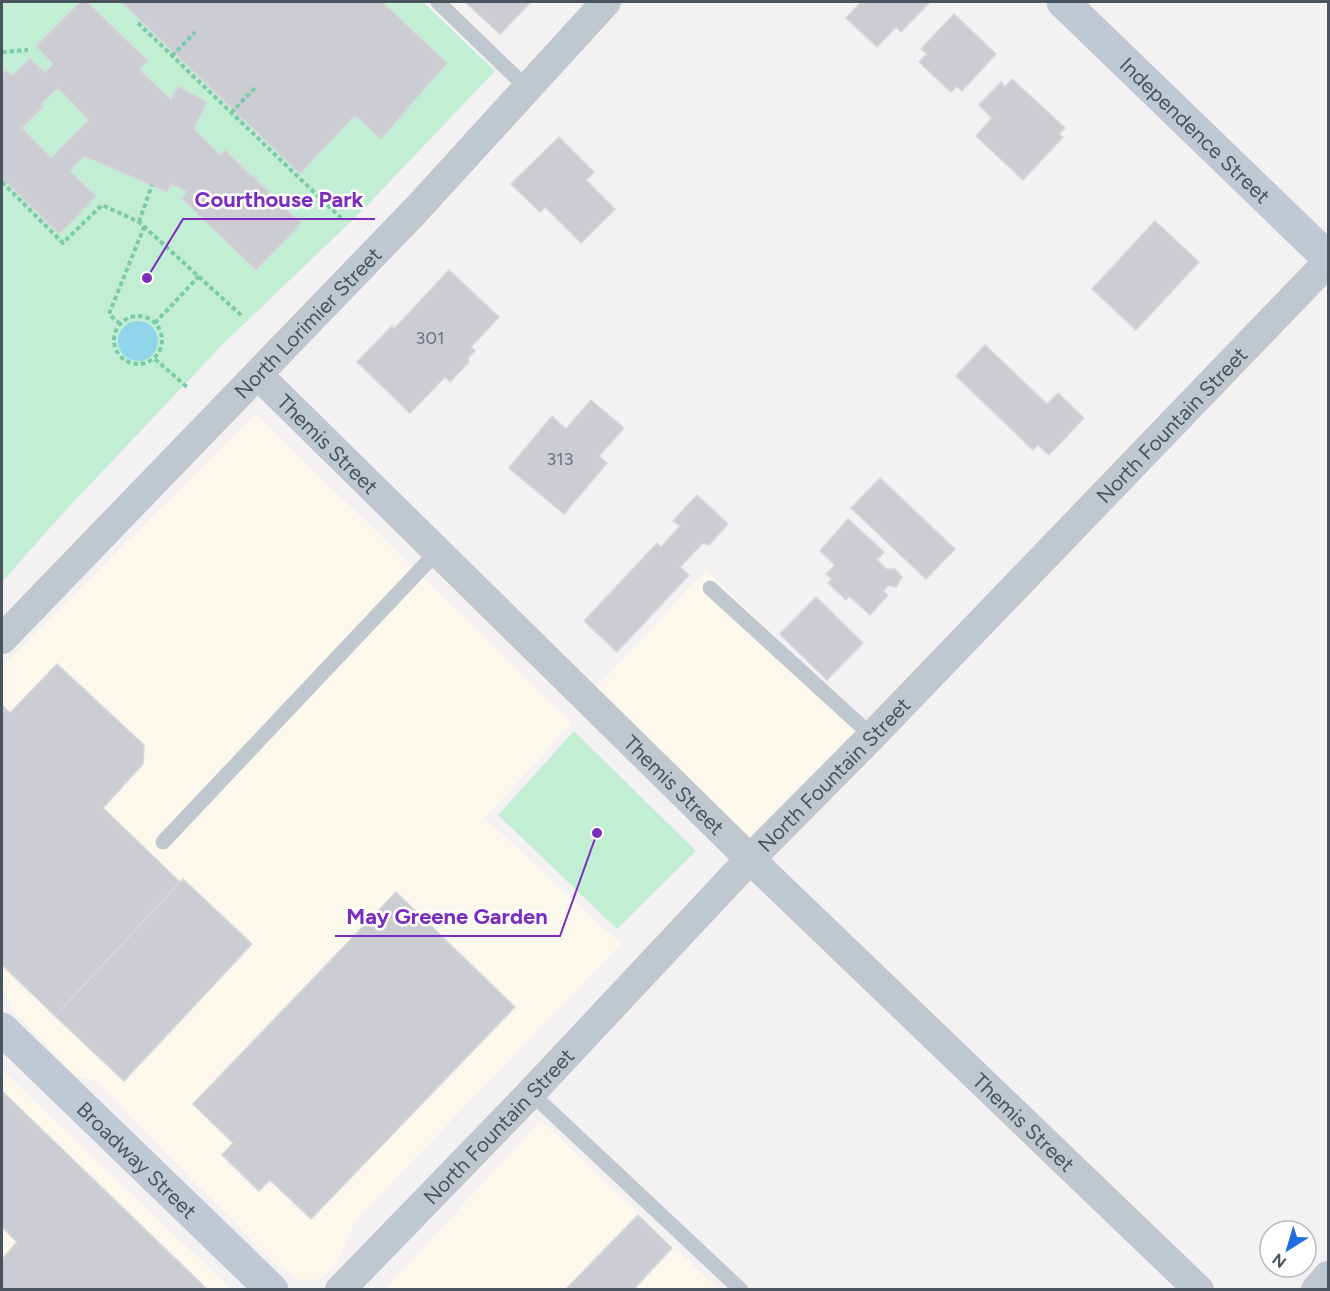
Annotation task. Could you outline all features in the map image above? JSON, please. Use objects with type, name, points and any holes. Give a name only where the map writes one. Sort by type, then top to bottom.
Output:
[{"type":"main road","name":"Independence Street","points":[[1063,2],[1329,260]]},
{"type":"main road","name":"Broadway Street","points":[[2,1029],[272,1290]]},
{"type":"street","name":"North Lorimier Street","points":[[2,639],[416,210],[606,2]]},
{"type":"street","name":"North Fountain Street","points":[[340,1290],[531,1093],[750,859],[872,736],[1329,260]]},
{"type":"street","name":"Themis Street","points":[[258,375],[750,859],[1199,1290]]},
{"type":"street","points":[[1316,1290],[1329,1276]]},
{"type":"lane","points":[[438,2],[527,88]]},
{"type":"lane","points":[[163,842],[437,552]]},
{"type":"lane","points":[[710,588],[872,736]]},
{"type":"lane","points":[[531,1093],[741,1290]]},
{"type":"path","points":[[138,23],[341,218]]},
{"type":"path","points":[[172,56],[195,32]]},
{"type":"path","points":[[2,52],[28,50]]},
{"type":"path","points":[[231,112],[255,88]]},
{"type":"path","points":[[2,182],[63,243],[102,205],[139,222],[243,317]]},
{"type":"path","points":[[139,222],[152,185]]},
{"type":"path","points":[[120,324],[109,314],[144,227]]},
{"type":"path","points":[[155,323],[199,276]]},
{"type":"path","points":[[136,316],[151,319],[155,323],[162,338],[159,353],[154,358],[139,364],[123,359],[118,353],[114,336],[120,324],[136,316]]},
{"type":"path","points":[[154,358],[188,388]]},
{"type":"shaded area","points":[[256,414],[572,723],[485,818],[621,944],[356,1220],[335,1266],[321,1279],[300,1280],[274,1263],[96,1081],[76,1076],[13,1011],[2,987],[2,666]]},
{"type":"shaded area","points":[[706,570],[869,727],[750,850],[591,693]]},
{"type":"shaded area","points":[[2,1070],[231,1289],[2,1289]]},
{"type":"shaded area","points":[[541,1120],[718,1289],[384,1290]]},
{"type":"green space","points":[[2,2],[423,2],[495,71],[360,213],[223,344],[64,512],[2,582]]},
{"type":"green space","points":[[574,731],[696,851],[617,929],[498,815]]},
{"type":"water","points":[[138,321],[152,327],[158,341],[152,355],[138,361],[124,355],[118,341],[124,327]]},
{"type":"building","points":[[80,2],[87,2],[148,61],[139,69],[171,100],[178,86],[207,102],[194,129],[220,155],[225,150],[301,223],[256,270],[182,199],[187,192],[172,184],[167,192],[84,156],[70,171],[96,196],[59,234],[2,178],[2,75],[6,70],[12,76],[30,58],[45,73],[53,64],[36,46]],"holes":[[[58,88],[89,120],[51,158],[22,128],[43,107],[41,104]]]},
{"type":"building","points":[[121,2],[382,2],[447,63],[381,139],[355,115],[300,174]]},
{"type":"building","points":[[465,2],[531,2],[500,34]]},
{"type":"building","points":[[861,2],[930,2],[901,32],[896,27],[877,47],[846,18]]},
{"type":"building","points":[[954,14],[996,54],[962,91],[957,86],[951,92],[919,62],[927,54],[921,49]]},
{"type":"building","points":[[1012,79],[1065,128],[1059,134],[1063,137],[1023,180],[976,136],[992,118],[979,105],[1001,82],[1005,87]]},
{"type":"building","points":[[559,137],[594,172],[586,180],[615,209],[581,243],[545,207],[540,212],[511,184]]},
{"type":"building","points":[[1155,221],[1199,262],[1136,330],[1092,289]]},
{"type":"building","points":[[449,270],[499,317],[471,347],[475,351],[468,358],[469,362],[450,382],[445,377],[410,413],[357,362],[392,326],[394,329]]},
{"type":"building","points":[[985,345],[1047,404],[1058,393],[1084,418],[1049,455],[1038,445],[1033,450],[956,376]]},
{"type":"building","points":[[591,400],[624,428],[599,456],[607,463],[564,514],[509,468],[552,416],[566,429]]},
{"type":"building","points":[[880,478],[955,549],[926,579],[851,508]]},
{"type":"building","points":[[697,495],[728,524],[709,545],[703,543],[680,567],[689,575],[617,652],[584,621],[657,543],[661,547],[680,526],[673,521]]},
{"type":"building","points":[[848,519],[884,552],[877,560],[887,569],[895,569],[902,577],[896,587],[889,585],[883,591],[888,595],[870,615],[849,596],[846,600],[828,583],[832,579],[826,574],[835,565],[820,551]]},
{"type":"building","points":[[816,597],[863,643],[827,680],[780,634]]},
{"type":"building","points":[[57,664],[144,745],[143,764],[103,808],[180,882],[55,1016],[2,965],[2,708],[3,706],[10,713]]},
{"type":"building","points":[[183,879],[252,944],[124,1081],[55,1016]]},
{"type":"building","points":[[396,892],[515,1007],[311,1219],[270,1180],[259,1191],[222,1155],[233,1143],[193,1104]]},
{"type":"building","points":[[2,1091],[208,1290],[2,1290],[2,1259],[17,1242],[2,1227]]},
{"type":"building","points":[[638,1215],[672,1248],[633,1290],[565,1290]]},
{"type":"place","name":"Courthouse Park","points":[[147,278]]},
{"type":"place","name":"May Greene Garden","points":[[597,833]]}]
